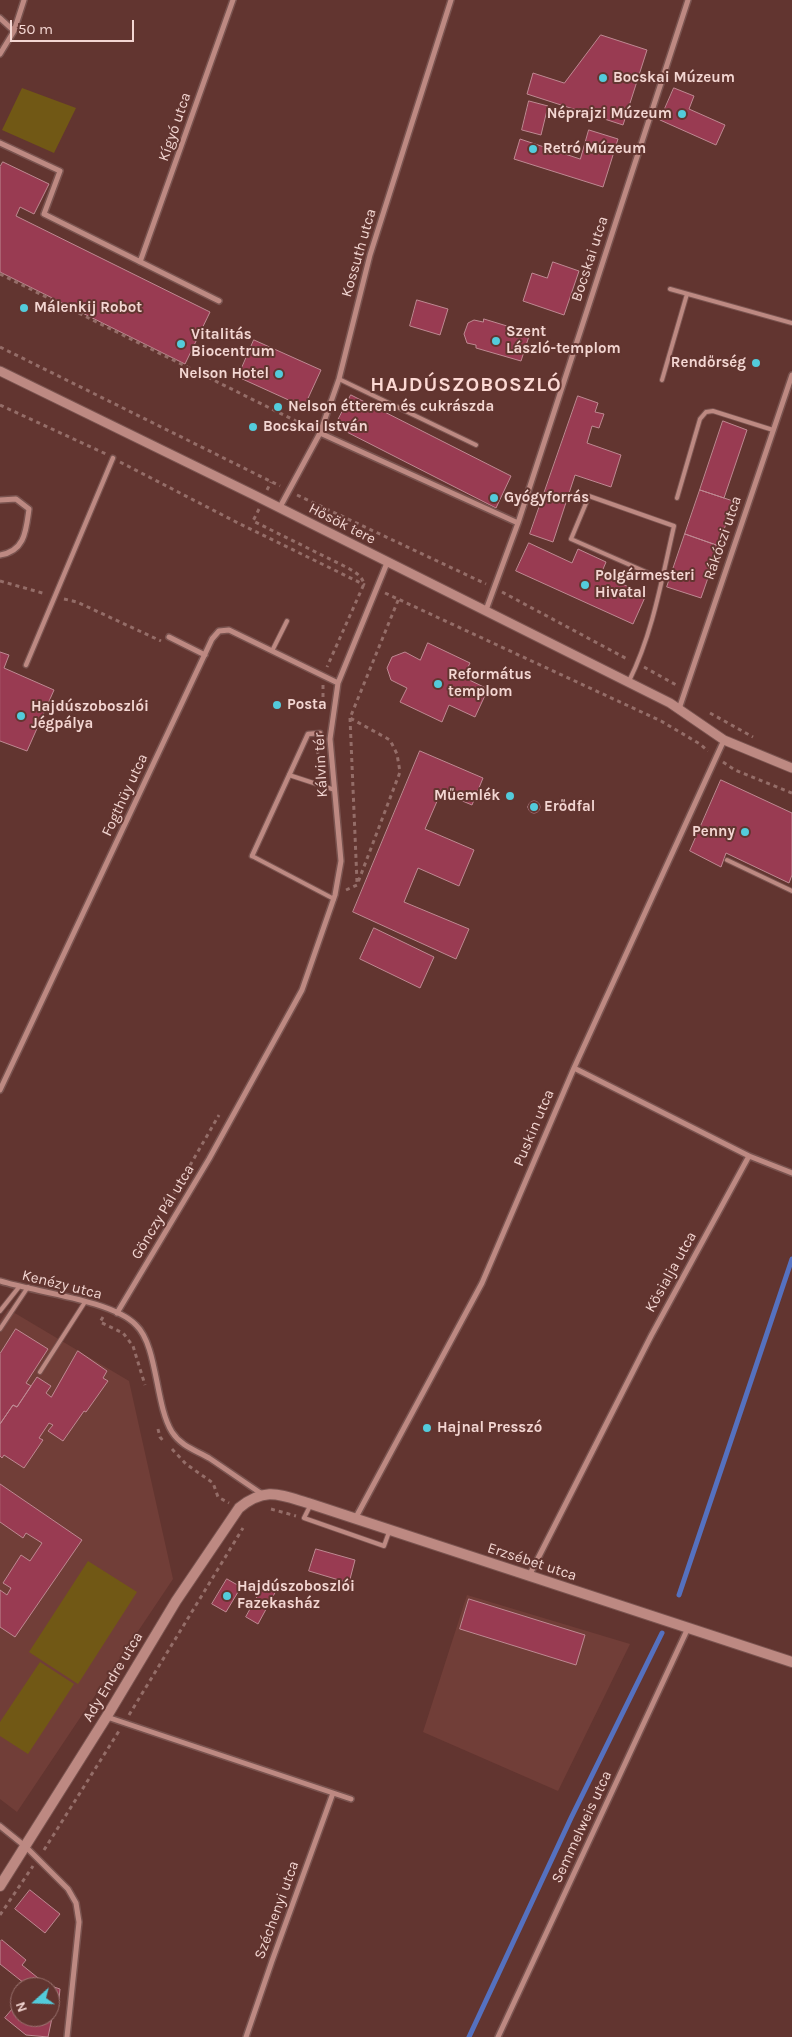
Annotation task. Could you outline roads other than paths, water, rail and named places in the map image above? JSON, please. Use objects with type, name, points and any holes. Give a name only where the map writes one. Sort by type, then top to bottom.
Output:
[{"type":"main road","name":"Erzsébet utca","points":[[263,1494],[277,1494],[311,1504],[792,1662]]},
{"type":"main road","name":"Ady Endre utca","points":[[0,1886],[107,1716],[176,1601],[239,1508],[251,1498],[263,1494]]},
{"type":"street","points":[[0,54],[14,31],[24,0]]},
{"type":"street","name":"Kígyó utca","points":[[140,262],[233,0]]},
{"type":"street","name":"Kossuth utca","points":[[280,507],[320,433],[339,379],[370,255],[451,0]]},
{"type":"street","name":"Bocskai utca","points":[[486,610],[518,523],[688,0]]},
{"type":"street","points":[[0,18],[14,31]]},
{"type":"street","points":[[0,143],[60,172],[44,214],[219,301]]},
{"type":"street","name":"Hősök tere","points":[[0,371],[280,507],[387,563],[486,610],[670,703],[724,740],[792,768]]},
{"type":"street","name":"Rákóczi utca","points":[[679,709],[792,375]]},
{"type":"street","points":[[320,433],[518,523]]},
{"type":"street","points":[[26,665],[113,458]]},
{"type":"street","points":[[0,500],[16,498],[29,509],[20,545],[11,553],[0,555]]},
{"type":"street","name":"Kálvin tér","points":[[335,897],[341,861],[330,738],[338,683],[387,563]]},
{"type":"street","name":"Fogthüy utca","points":[[0,1090],[212,640],[219,632],[229,630],[338,683]]},
{"type":"street","points":[[168,637],[204,658]]},
{"type":"street","points":[[252,856],[308,734],[320,733]]},
{"type":"street","name":"Puskin utca","points":[[355,1518],[482,1283],[574,1068],[724,740]]},
{"type":"street","name":"Gönczy Pál utca","points":[[117,1312],[209,1159],[302,990],[335,897]]},
{"type":"street","points":[[574,1068],[749,1156],[792,1173]]},
{"type":"street","name":"Kösialja utca","points":[[529,1577],[651,1336],[749,1156]]},
{"type":"street","name":"Kenézy utca","points":[[0,1281],[117,1312]]},
{"type":"street","points":[[117,1312],[136,1325],[146,1339],[168,1424],[175,1437],[191,1450],[207,1457],[263,1494]]},
{"type":"street","name":"Semmelweis utca","points":[[498,2037],[688,1628]]},
{"type":"street","points":[[107,1716],[351,1799]]},
{"type":"street","name":"Széchenyi utca","points":[[246,2037],[333,1793]]},
{"type":"street","points":[[0,1826],[26,1847],[68,1888],[76,1903],[79,1922],[67,2037]]},
{"type":"lane","points":[[670,289],[792,323]]},
{"type":"lane","points":[[662,380],[687,294]]},
{"type":"lane","points":[[339,379],[476,445]]},
{"type":"lane","points":[[677,498],[700,419],[706,412],[713,411],[773,430]]},
{"type":"lane","points":[[628,682],[638,664],[649,631],[662,579],[674,526],[589,496],[571,539],[662,579]]},
{"type":"lane","points":[[272,651],[286,621]]},
{"type":"lane","points":[[289,775],[335,790]]},
{"type":"lane","points":[[252,856],[335,897]]},
{"type":"lane","points":[[727,860],[792,891]]},
{"type":"lane","points":[[0,1311],[18,1287]]},
{"type":"lane","points":[[0,1328],[28,1287]]},
{"type":"lane","points":[[40,1372],[85,1302]]},
{"type":"lane","points":[[311,1504],[304,1518],[384,1546],[390,1531]]},
{"type":"waterway","points":[[679,1595],[792,1259]]},
{"type":"waterway","points":[[469,2037],[571,1818],[662,1633]]},
{"type":"place","name":"Bocskai Múzeum","points":[[603,78]]},
{"type":"place","name":"Néprajzi Múzeum","points":[[682,114]]},
{"type":"place","name":"Retró Múzeum","points":[[533,149]]},
{"type":"place","name":"Málenkij Robot","points":[[24,308]]},
{"type":"place","name":"Szent László-templom","points":[[496,341]]},
{"type":"place","name":"Vitalitás Biocentrum","points":[[181,344]]},
{"type":"place","name":"Rendőrség","points":[[756,363]]},
{"type":"place","name":"Nelson Hotel","points":[[279,374]]},
{"type":"place","name":"Nelson étterem és cukrászda","points":[[278,407]]},
{"type":"place","name":"Bocskai István","points":[[253,427]]},
{"type":"place","name":"Gyógyforrás","points":[[494,498]]},
{"type":"place","name":"Polgármesteri Hivatal","points":[[585,585]]},
{"type":"place","name":"Református templom","points":[[438,684]]},
{"type":"place","name":"Posta","points":[[277,705]]},
{"type":"place","name":"Hajdúszoboszlói Jégpálya","points":[[21,716]]},
{"type":"place","name":"Műemlék","points":[[510,796]]},
{"type":"place","name":"Erődfal","points":[[534,807]]},
{"type":"place","name":"Penny","points":[[745,832]]},
{"type":"place","name":"Hajnal Presszó","points":[[427,1428]]},
{"type":"place","name":"Hajdúszoboszlói Fazekasház","points":[[227,1596]]},
{"type":"district","name":"HAJDÚSZOBOSZLÓ","points":[[466,385]]}]
